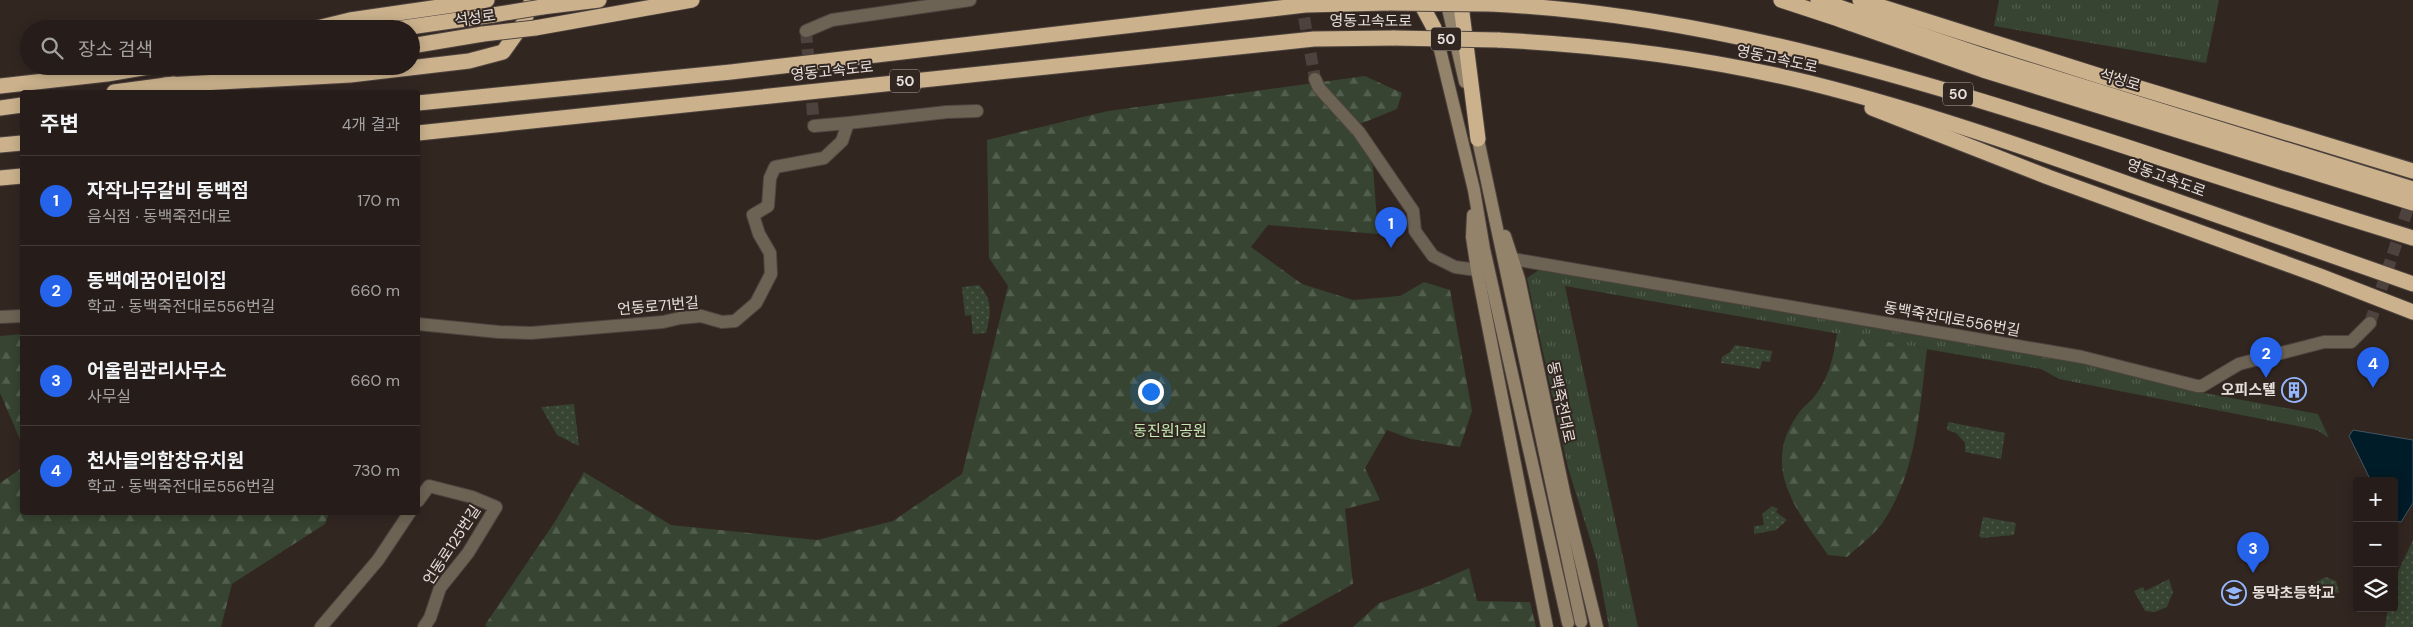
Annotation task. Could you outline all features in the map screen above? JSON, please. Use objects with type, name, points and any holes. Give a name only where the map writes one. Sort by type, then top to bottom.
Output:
[{"type":"highway","points":[[350,20],[487,0]]},
{"type":"highway","name":"석성로","points":[[420,26],[493,15],[537,4],[599,0]]},
{"type":"highway","name":"석성로","points":[[420,44],[482,34],[535,28],[692,0]]},
{"type":"highway","points":[[1419,0],[1434,28]]},
{"type":"highway","points":[[1464,0],[1462,13],[1478,139]]},
{"type":"highway","points":[[1781,0],[1992,73],[2413,203]]},
{"type":"highway","name":"석성로","points":[[1818,0],[1987,57],[2413,189]]},
{"type":"highway","name":"석성로","points":[[1860,0],[2109,79],[2413,171]]},
{"type":"highway","points":[[1871,0],[1896,11]]},
{"type":"highway","name":"영동고속도로","points":[[420,103],[731,72],[1305,5],[1388,3],[1491,4],[1548,7],[1643,20],[1779,46],[1864,67],[2026,114],[2413,238]]},
{"type":"highway","points":[[420,67],[469,61],[503,52],[537,4]]},
{"type":"highway","points":[[1841,20],[1987,57]]},
{"type":"highway","name":"영동고속도로","points":[[420,132],[1314,39],[1394,38],[1557,42],[1645,52],[1808,83],[1966,127],[2413,284]]},
{"type":"highway","points":[[0,86],[98,75]]},
{"type":"highway","points":[[131,90],[230,75]]},
{"type":"highway","points":[[165,86],[350,75]]},
{"type":"highway","points":[[1808,83],[2048,177],[2320,276],[2413,312]]},
{"type":"highway","points":[[0,108],[20,105]]},
{"type":"highway","points":[[0,145],[20,143]]},
{"type":"highway","points":[[0,178],[20,176]]},
{"type":"main road","name":"동백죽전대로","points":[[1429,0],[1434,28],[1474,190],[1484,249],[1575,622],[1478,139],[1446,0]]},
{"type":"main road","name":"동백죽전대로","points":[[1487,186],[1513,259],[1565,498],[1597,627]]},
{"type":"main road","name":"동백죽전대로","points":[[1474,190],[1472,236],[1477,270],[1547,627]]},
{"type":"street","points":[[806,31],[832,20],[929,2],[970,0]]},
{"type":"street","points":[[1315,79],[1319,88],[1359,132],[1413,210],[1415,230],[1433,256],[1455,267],[1477,270]]},
{"type":"street","points":[[814,126],[947,112],[978,111]]},
{"type":"street","name":"언동로71번길","points":[[420,324],[498,332],[532,333],[663,322],[701,316],[722,322],[735,321],[756,303],[771,274],[770,253],[759,234],[753,215],[768,206],[770,178],[775,166],[824,158],[842,141],[848,122]]},
{"type":"street","name":"동백죽전대로556번길","points":[[1513,259],[2082,357],[2197,386],[2202,386],[2239,364],[2324,342],[2351,342],[2370,323]]},
{"type":"street","points":[[0,317],[20,316]]},
{"type":"street","name":"언동로125번길","points":[[420,497],[429,486],[472,496],[496,507],[468,553],[440,588],[430,618],[424,627]]},
{"type":"street","points":[[321,627],[378,560],[408,515]]},
{"type":"green space","points":[[1999,0],[2219,0],[2206,63],[1994,26]]},
{"type":"green space","name":"동진원1공원","points":[[1365,76],[1402,93],[1397,109],[1355,126],[1373,167],[1378,234],[1268,225],[1251,247],[1302,284],[1353,300],[1400,296],[1424,282],[1450,290],[1472,411],[1460,447],[1411,439],[1387,430],[1365,468],[1380,500],[1345,509],[1353,584],[1276,627],[487,627],[485,625],[556,520],[584,472],[671,525],[817,540],[893,521],[962,474],[1008,286],[989,258],[987,140],[1108,111]]},
{"type":"green space","points":[[1539,270],[2068,359],[2194,391],[2318,414],[2329,438],[2317,430],[2059,379],[2041,369],[1565,286],[1638,627],[1609,627],[1597,561],[1568,468],[1527,278]]},
{"type":"green space","points":[[979,285],[989,302],[989,319],[986,333],[973,334],[971,315],[965,316],[962,287]]},
{"type":"green space","points":[[1837,333],[1927,349],[1915,437],[1904,480],[1896,500],[1885,519],[1847,557],[1828,555],[1805,522],[1787,488],[1782,452],[1787,433],[1798,414],[1814,397],[1824,382],[1832,358]]},
{"type":"green space","points":[[20,334],[20,439],[0,393],[0,336]]},
{"type":"green space","points":[[1735,345],[1772,351],[1770,362],[1762,361],[1760,369],[1721,363],[1722,357],[1730,352]]},
{"type":"green space","points":[[574,404],[579,446],[557,435],[541,407]]},
{"type":"green space","points":[[1948,422],[2005,433],[2001,459],[1965,452],[1965,443],[1956,433],[1947,430]]},
{"type":"green space","points":[[20,469],[20,515],[328,515],[325,524],[232,584],[221,627],[0,627],[0,483]]},
{"type":"green space","points":[[1772,506],[1778,509],[1776,512],[1787,520],[1776,530],[1754,534],[1754,526],[1764,525],[1762,514]]},
{"type":"green space","points":[[1983,517],[2016,523],[2014,535],[1982,538],[1979,536]]},
{"type":"green space","points":[[2413,540],[2413,627],[2385,627],[2387,612],[2398,612],[2398,572]]},
{"type":"green space","points":[[1469,568],[1477,601],[1530,602],[1536,627],[1353,627],[1379,603],[1431,585]]},
{"type":"green space","points":[[2326,577],[2336,581],[2339,593],[2314,589],[2316,582]]},
{"type":"green space","points":[[2169,579],[2173,592],[2167,607],[2155,612],[2145,611],[2134,591],[2143,587],[2145,591]]},
{"type":"water","points":[[2353,430],[2413,440],[2413,503],[2401,522],[2398,522],[2398,477],[2369,477],[2349,436]]},
{"type":"tunnel","points":[[1301,0],[1315,79]]},
{"type":"tunnel","points":[[806,31],[814,126]]},
{"type":"tunnel","points":[[2370,323],[2413,193]]},
{"type":"place","name":"자작나무갈비 동백점","points":[[1391,248]]},
{"type":"place","name":"동백예꿈어린이집","points":[[2266,378]]},
{"type":"place","name":"천사들의합창유치원","points":[[2373,388]]},
{"type":"place","name":"오피스텔","points":[[2294,390]]},
{"type":"place","name":"어울림관리사무소","points":[[2253,573]]},
{"type":"place","name":"동막초등학교","points":[[2234,593]]}]
